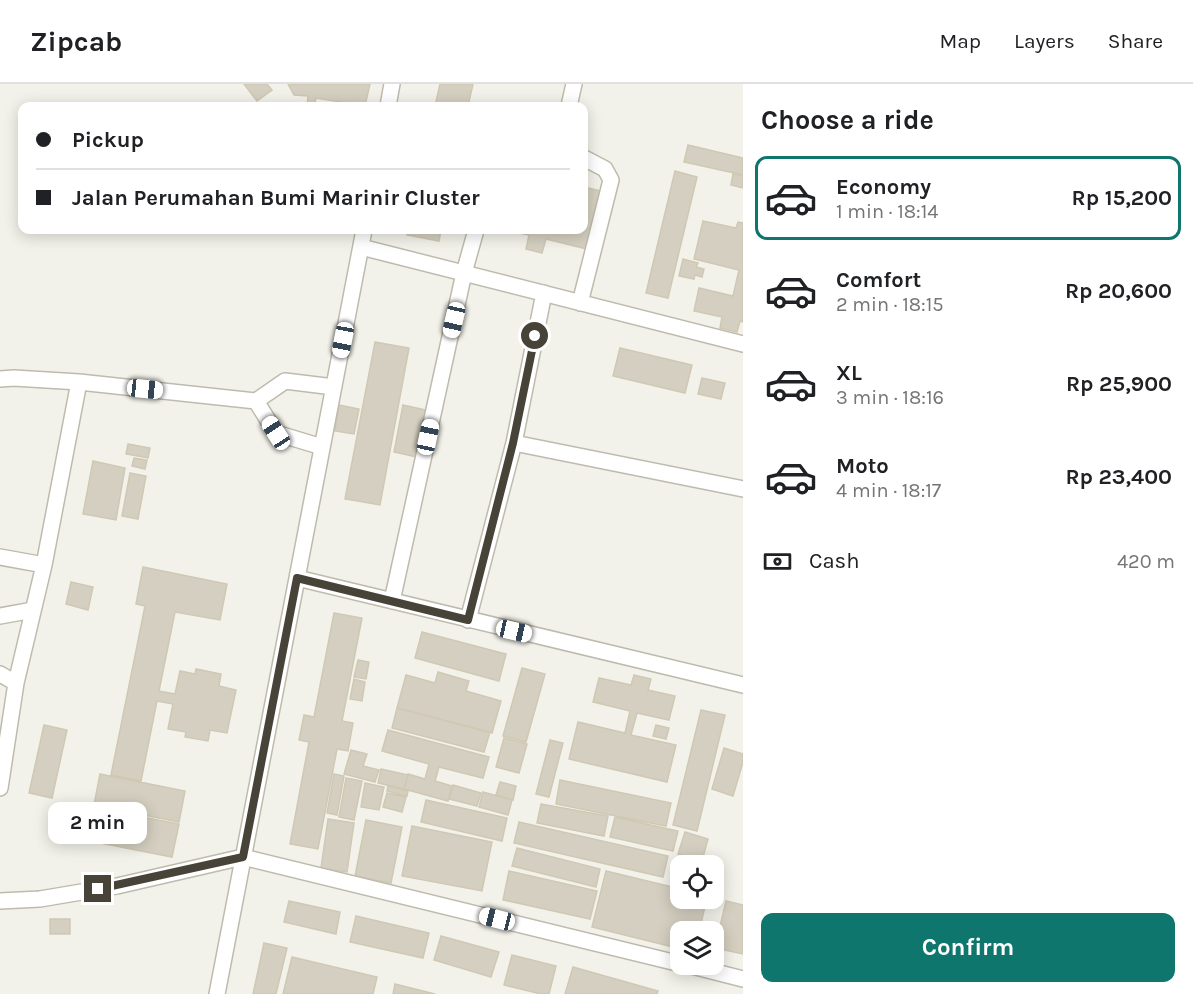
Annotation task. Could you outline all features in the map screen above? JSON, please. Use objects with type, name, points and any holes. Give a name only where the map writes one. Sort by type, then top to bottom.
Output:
[{"type":"street","points":[[389,102],[392,84]]},
{"type":"street","points":[[570,102],[574,84]]},
{"type":"street","points":[[580,303],[611,180],[605,169],[588,160]]},
{"type":"street","points":[[217,994],[363,234]]},
{"type":"street","points":[[392,601],[464,273],[475,234]]},
{"type":"street","points":[[361,247],[743,345]]},
{"type":"street","points":[[468,620],[513,443],[543,294]]},
{"type":"street","points":[[0,379],[26,378],[79,382],[256,401],[285,381],[334,387]]},
{"type":"street","points":[[1,780],[16,683],[44,565],[79,382]]},
{"type":"street","points":[[256,401],[276,433],[322,447]]},
{"type":"street","points":[[513,443],[743,489]]},
{"type":"street","points":[[0,557],[44,565]]},
{"type":"street","points":[[297,578],[743,685]]},
{"type":"street","points":[[0,616],[33,610]]},
{"type":"street","points":[[0,674],[16,683]]},
{"type":"street","points":[[0,901],[39,899],[117,886],[243,857],[670,961]]},
{"type":"street","points":[[724,974],[743,979]]},
{"type":"building","points":[[244,84],[267,84],[272,90],[257,101]]},
{"type":"building","points":[[288,84],[370,84],[366,102],[340,102],[316,98],[315,102],[307,102],[308,96],[294,95]]},
{"type":"building","points":[[440,84],[473,84],[469,102],[436,102]]},
{"type":"building","points":[[688,145],[743,158],[743,175],[684,162]]},
{"type":"building","points":[[675,171],[697,177],[668,298],[646,293]]},
{"type":"building","points":[[733,174],[743,176],[743,188],[731,185]]},
{"type":"building","points":[[588,188],[605,192],[591,250],[546,239],[542,253],[526,249],[529,235],[524,234],[588,234]]},
{"type":"building","points":[[703,221],[736,228],[738,222],[743,223],[743,322],[740,321],[737,332],[720,328],[722,317],[694,311],[699,288],[733,296],[739,270],[694,259]]},
{"type":"building","points":[[407,234],[440,234],[439,241]]},
{"type":"building","points":[[683,259],[698,263],[696,267],[704,269],[702,277],[695,275],[694,279],[679,276]]},
{"type":"building","points":[[375,342],[409,348],[380,505],[345,499]]},
{"type":"building","points":[[620,348],[692,365],[685,393],[613,376]]},
{"type":"building","points":[[702,378],[725,383],[721,399],[698,394]]},
{"type":"building","points":[[339,405],[359,409],[354,434],[335,431]]},
{"type":"building","points":[[403,405],[426,410],[417,457],[394,452]]},
{"type":"building","points":[[128,444],[150,448],[148,458],[126,454]]},
{"type":"building","points":[[134,458],[147,460],[145,469],[132,466]]},
{"type":"building","points":[[93,461],[125,468],[116,520],[83,514]]},
{"type":"building","points":[[130,473],[146,476],[138,519],[122,516]]},
{"type":"building","points":[[143,567],[227,584],[220,620],[175,612],[159,691],[175,694],[180,671],[195,674],[196,669],[221,674],[219,686],[236,690],[227,733],[210,730],[208,741],[185,737],[186,732],[168,729],[173,704],[157,701],[141,781],[111,775],[145,606],[136,604]]},
{"type":"building","points":[[71,582],[93,587],[88,610],[66,604]]},
{"type":"building","points":[[334,613],[362,618],[342,721],[353,723],[348,751],[337,749],[318,849],[290,844],[309,742],[299,740],[304,715],[314,717]]},
{"type":"building","points":[[422,632],[506,654],[499,681],[415,658]]},
{"type":"building","points":[[358,660],[369,662],[366,679],[354,677]]},
{"type":"building","points":[[522,668],[545,674],[526,742],[503,736]]},
{"type":"building","points":[[438,672],[469,681],[466,691],[501,701],[492,733],[397,708],[406,675],[435,683]]},
{"type":"building","points":[[634,675],[651,679],[648,690],[675,696],[669,720],[637,713],[631,735],[676,745],[667,782],[569,759],[578,722],[625,733],[630,711],[593,702],[599,678],[631,685]]},
{"type":"building","points":[[354,679],[365,682],[362,701],[350,699]]},
{"type":"building","points":[[397,708],[490,732],[484,752],[392,728]]},
{"type":"building","points":[[701,710],[725,715],[697,831],[673,825]]},
{"type":"building","points":[[44,725],[67,730],[52,798],[29,793]]},
{"type":"building","points":[[656,725],[669,728],[666,739],[653,736]]},
{"type":"building","points":[[388,730],[489,757],[483,778],[439,767],[435,781],[452,786],[448,801],[404,789],[408,774],[425,779],[429,764],[382,751]]},
{"type":"building","points":[[504,738],[527,744],[519,773],[496,767]]},
{"type":"building","points":[[550,740],[563,743],[549,797],[536,794]]},
{"type":"building","points":[[724,748],[743,754],[743,762],[733,796],[712,789]]},
{"type":"building","points":[[351,750],[367,754],[363,766],[379,770],[375,782],[344,774]]},
{"type":"building","points":[[381,769],[408,775],[404,789],[378,783]]},
{"type":"building","points":[[100,774],[185,791],[179,822],[94,805]]},
{"type":"building","points":[[334,774],[344,776],[337,815],[327,813]]},
{"type":"building","points":[[346,778],[362,781],[354,820],[339,817]]},
{"type":"building","points":[[560,780],[671,803],[666,826],[556,804]]},
{"type":"building","points":[[500,782],[516,786],[513,800],[496,795]]},
{"type":"building","points":[[365,783],[384,787],[379,810],[361,807]]},
{"type":"building","points":[[453,785],[481,793],[477,806],[449,799]]},
{"type":"building","points":[[388,786],[408,791],[407,796],[387,791]]},
{"type":"building","points":[[483,792],[512,800],[508,815],[479,807]]},
{"type":"building","points":[[387,793],[406,797],[402,812],[383,807]]},
{"type":"building","points":[[426,800],[507,818],[502,841],[421,822]]},
{"type":"building","points":[[541,804],[608,816],[604,836],[537,823]]},
{"type":"building","points":[[101,809],[179,824],[172,857],[95,842]]},
{"type":"building","points":[[615,817],[678,831],[673,851],[610,837]]},
{"type":"building","points":[[328,819],[354,823],[347,872],[321,868]]},
{"type":"building","points":[[366,820],[402,827],[391,883],[355,876]]},
{"type":"building","points":[[519,822],[668,856],[663,877],[514,843]]},
{"type":"building","points":[[412,826],[492,842],[482,891],[402,876]]},
{"type":"building","points":[[685,832],[708,839],[704,855],[678,854]]},
{"type":"building","points":[[517,848],[600,869],[596,887],[512,866]]},
{"type":"building","points":[[509,871],[597,891],[590,919],[503,900]]},
{"type":"building","points":[[606,871],[670,886],[670,909],[704,909],[702,921],[670,921],[670,946],[592,927]]},
{"type":"building","points":[[289,901],[340,912],[336,934],[284,922]]},
{"type":"building","points":[[726,901],[743,905],[743,954],[724,950],[724,921],[721,921]]},
{"type":"building","points":[[356,916],[429,933],[423,958],[350,942]]},
{"type":"building","points":[[50,919],[70,919],[70,934],[50,934]]},
{"type":"building","points":[[441,936],[499,952],[491,977],[434,960]]},
{"type":"building","points":[[264,943],[287,948],[276,994],[253,994]]},
{"type":"building","points":[[512,955],[556,966],[549,994],[504,985]]},
{"type":"building","points":[[292,957],[377,977],[373,994],[283,994]]},
{"type":"building","points":[[573,967],[658,991],[657,994],[565,994]]},
{"type":"building","points":[[395,984],[435,994],[393,994]]},
{"type":"route","points":[[98,889],[243,857],[297,578],[468,620],[513,443],[535,336]]}]
